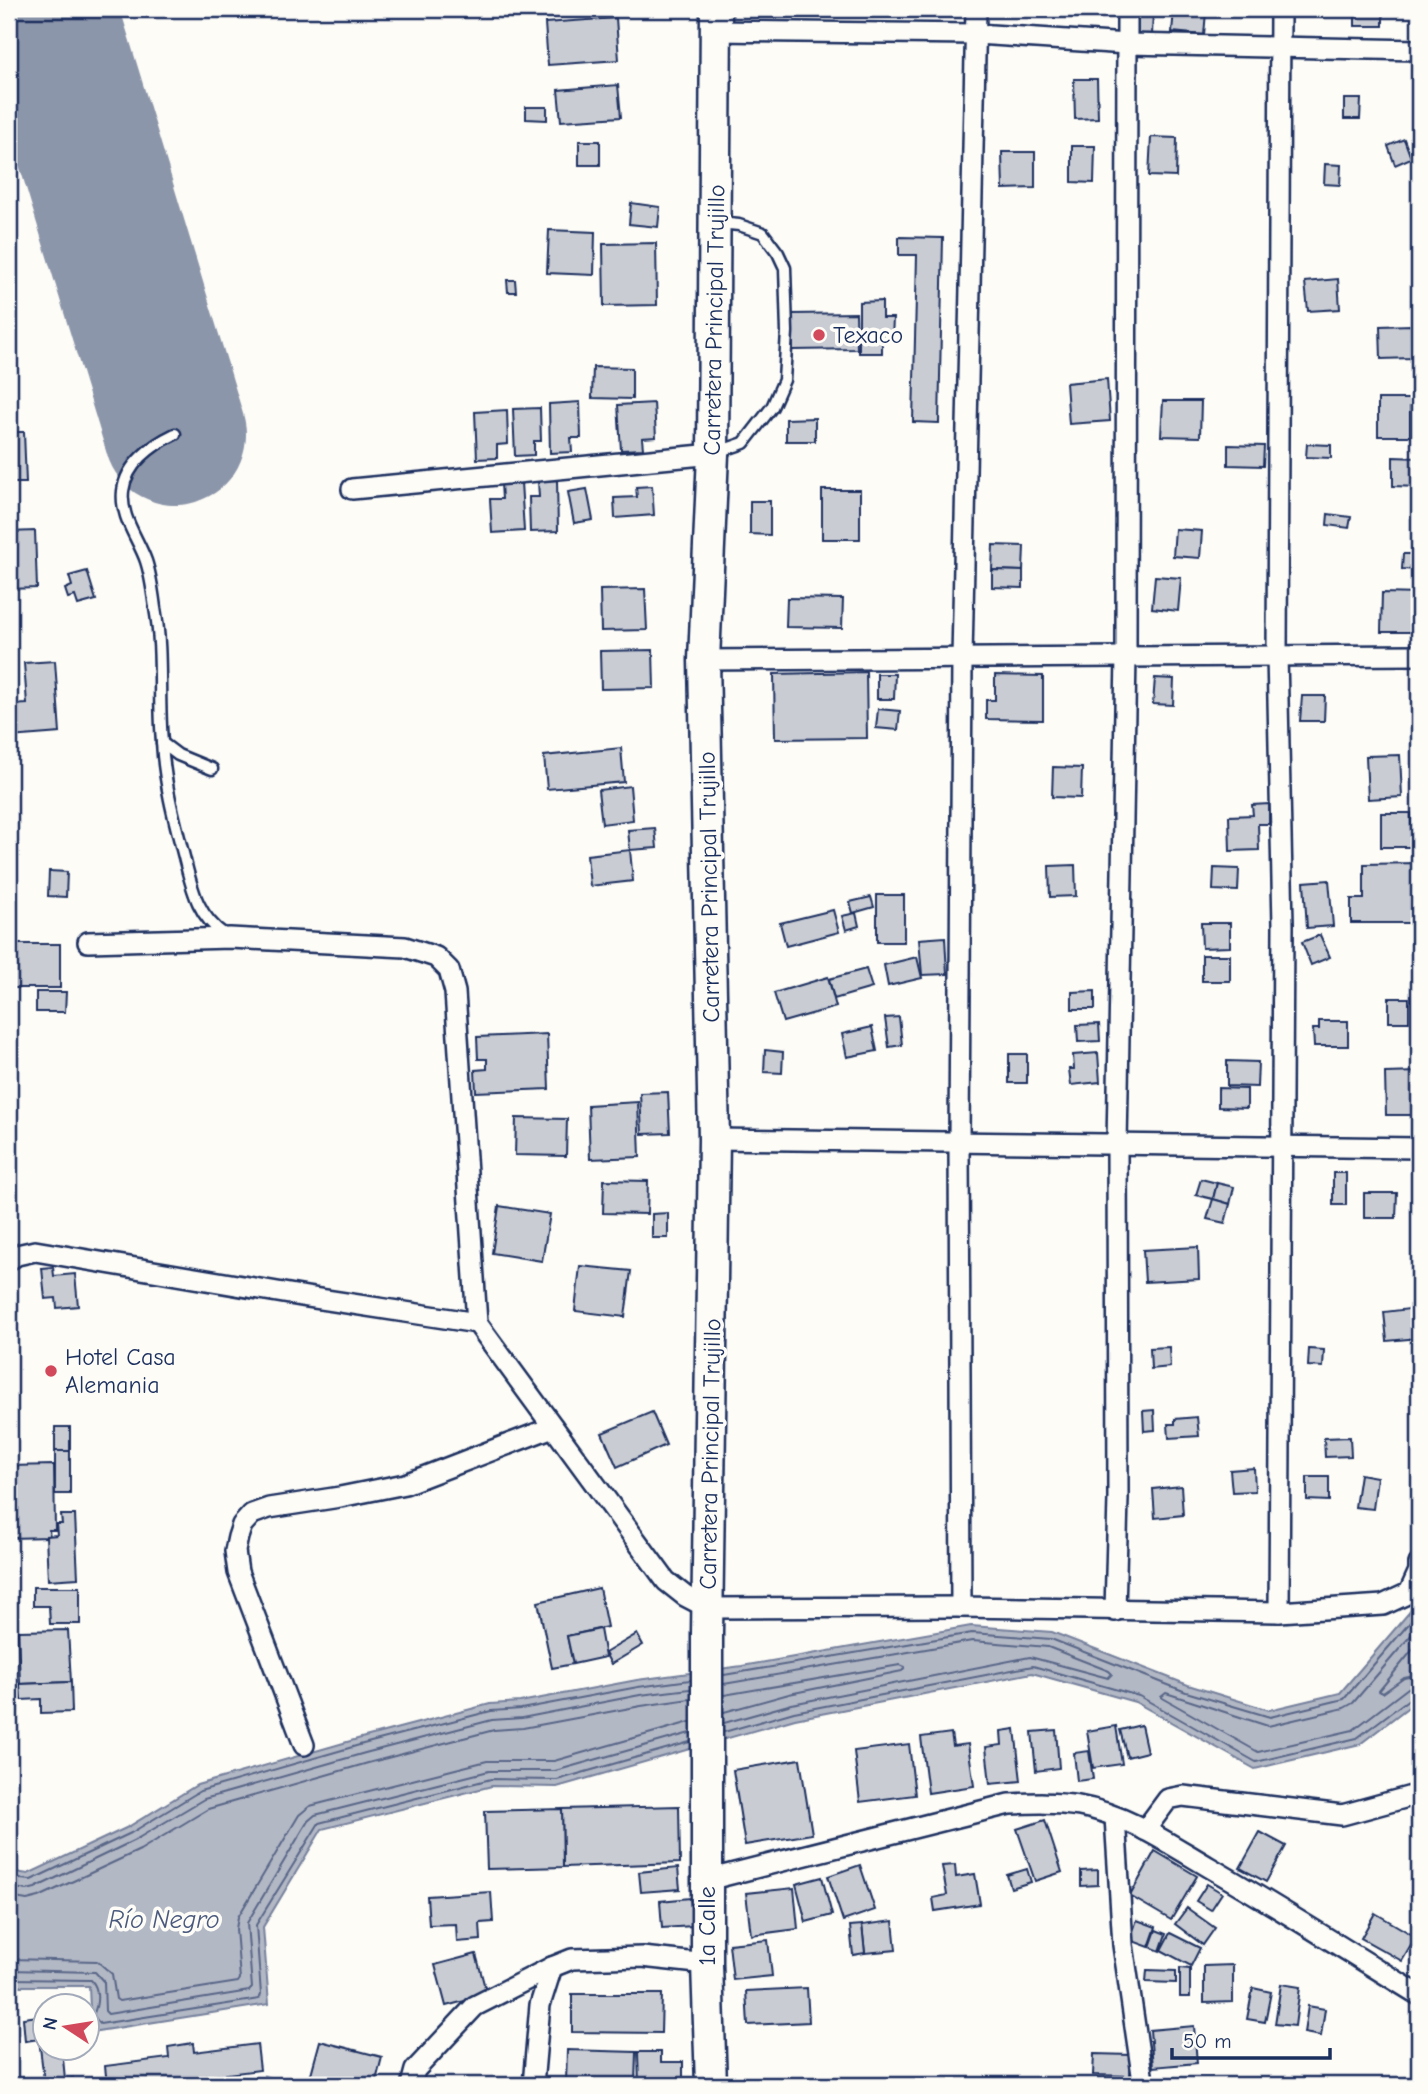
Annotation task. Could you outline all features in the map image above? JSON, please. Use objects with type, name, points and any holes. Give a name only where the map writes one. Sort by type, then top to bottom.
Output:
[{"type":"main road","name":"Carretera Principal Trujillo","points":[[708,1766],[714,1139],[704,660],[713,454],[715,20]]},
{"type":"main road","name":"1a Calle","points":[[708,1766],[706,1964],[711,2085]]},
{"type":"street","points":[[961,1607],[959,1142],[962,658],[976,9]]},
{"type":"street","points":[[1115,1611],[1118,1498],[1117,1144],[1126,656],[1127,9]]},
{"type":"street","points":[[1279,1612],[1283,1146],[1283,925],[1277,656],[1280,9]]},
{"type":"street","points":[[715,20],[1127,44],[1419,50]]},
{"type":"street","points":[[352,489],[713,454]]},
{"type":"street","points":[[704,660],[1419,654]]},
{"type":"street","points":[[88,942],[230,939],[405,947],[436,957],[449,970],[455,992],[477,1323],[666,1581],[685,1596],[708,1621],[961,1607],[1279,1612],[1382,1605],[1409,1593],[1419,1571],[1419,1564]]},
{"type":"street","points":[[714,1139],[1419,1148]]},
{"type":"street","points":[[9,1260],[17,1255],[36,1251],[477,1323]]},
{"type":"street","points":[[304,1745],[238,1572],[235,1551],[242,1525],[252,1514],[269,1508],[405,1484],[553,1427]]},
{"type":"street","points":[[1145,1830],[1168,1799],[1183,1796],[1342,1815],[1419,1794]]},
{"type":"street","points":[[707,1880],[1009,1804],[1045,1802],[1080,1806],[1145,1830],[1302,1920],[1419,1995]]},
{"type":"street","points":[[1115,1817],[1123,1945],[1143,2081],[1146,2085]]},
{"type":"street","points":[[411,2085],[415,2070],[475,2006],[572,1959],[642,1957],[706,1964]]},
{"type":"street","points":[[533,2085],[540,2005],[552,1968]]},
{"type":"lane","points":[[713,454],[744,443],[772,407],[784,380],[787,332],[785,268],[778,253],[763,233],[738,225],[715,223]]},
{"type":"lane","points":[[175,434],[162,440],[139,459],[129,472],[123,492],[127,520],[146,562],[156,610],[162,743],[169,798],[198,905],[211,926],[230,939]]},
{"type":"lane","points":[[162,743],[178,755],[212,769]]},
{"type":"water","name":"Río Negro","points":[[1419,1601],[1419,1699],[1360,1744],[1255,1769],[1135,1702],[1032,1673],[795,1719],[557,1787],[492,1786],[322,1829],[263,1927],[269,2004],[102,2030],[102,1993],[89,1993],[89,1986],[9,1986],[9,1871],[28,1874],[128,1827],[197,1785],[490,1704],[520,1702],[637,1680],[742,1666],[971,1626],[1052,1632],[1188,1685],[1269,1710],[1340,1693]]},
{"type":"building","points":[[996,9],[1014,9],[1014,13],[996,12]]},
{"type":"building","points":[[1138,9],[1153,10],[1152,36],[1137,36]]},
{"type":"building","points":[[1355,9],[1383,9],[1383,26],[1355,26]]},
{"type":"building","points":[[1174,10],[1206,12],[1204,35],[1172,32]]},
{"type":"building","points":[[616,18],[619,60],[548,65],[545,23]]},
{"type":"building","points":[[1074,79],[1097,79],[1098,118],[1075,119]]},
{"type":"building","points":[[618,85],[621,117],[561,121],[558,90]]},
{"type":"building","points":[[1344,99],[1361,99],[1360,119],[1344,119]]},
{"type":"building","points":[[526,107],[547,107],[547,120],[526,119]]},
{"type":"building","points":[[1151,137],[1177,138],[1176,177],[1149,176]]},
{"type":"building","points":[[1404,139],[1411,158],[1395,165],[1388,146]]},
{"type":"building","points":[[579,141],[600,141],[600,165],[579,165]]},
{"type":"building","points":[[1072,146],[1095,146],[1094,183],[1072,182]]},
{"type":"building","points":[[1002,152],[1035,152],[1035,188],[1003,189]]},
{"type":"building","points":[[1325,164],[1341,165],[1340,185],[1324,184]]},
{"type":"building","points":[[631,203],[660,207],[658,227],[629,224]]},
{"type":"building","points":[[549,230],[595,232],[594,275],[547,273]]},
{"type":"building","points":[[899,237],[943,238],[939,423],[913,422],[917,255],[899,255]]},
{"type":"building","points":[[656,243],[657,305],[604,306],[603,244]]},
{"type":"building","points":[[1338,279],[1340,309],[1308,311],[1305,282]]},
{"type":"building","points":[[507,280],[515,280],[516,292],[508,292]]},
{"type":"building","points":[[882,301],[882,318],[893,318],[892,338],[882,338],[882,353],[859,353],[859,302]]},
{"type":"building","points":[[856,313],[857,349],[793,350],[793,314]]},
{"type":"building","points":[[1411,325],[1412,358],[1381,359],[1380,326]]},
{"type":"building","points":[[593,367],[632,368],[632,399],[592,398]]},
{"type":"building","points":[[1107,379],[1110,421],[1069,424],[1066,383]]},
{"type":"building","points":[[1378,399],[1410,399],[1410,436],[1378,436]]},
{"type":"building","points":[[1163,401],[1201,401],[1200,437],[1161,436]]},
{"type":"building","points":[[580,402],[581,438],[571,438],[572,452],[550,453],[549,404]]},
{"type":"building","points":[[654,403],[656,437],[642,438],[643,449],[621,450],[618,405]]},
{"type":"building","points":[[540,408],[541,441],[534,441],[534,455],[515,456],[513,409]]},
{"type":"building","points":[[507,410],[508,444],[497,445],[497,458],[477,459],[475,412]]},
{"type":"building","points":[[815,418],[815,441],[786,441],[786,419]]},
{"type":"building","points":[[9,432],[24,432],[26,483],[9,483]]},
{"type":"building","points":[[1307,444],[1331,445],[1331,458],[1306,457]]},
{"type":"building","points":[[1228,445],[1264,446],[1263,466],[1228,465]]},
{"type":"building","points":[[1393,457],[1419,458],[1418,487],[1393,486]]},
{"type":"building","points":[[557,480],[558,531],[530,532],[529,497],[539,497],[538,481]]},
{"type":"building","points":[[521,482],[524,531],[492,533],[490,499],[502,499],[501,483]]},
{"type":"building","points":[[652,486],[654,515],[615,518],[614,498],[637,497],[636,487]]},
{"type":"building","points":[[587,489],[593,520],[574,523],[568,492]]},
{"type":"building","points":[[822,490],[860,490],[860,539],[822,539]]},
{"type":"building","points":[[750,501],[770,501],[770,535],[750,534]]},
{"type":"building","points":[[1328,514],[1351,517],[1349,528],[1327,525]]},
{"type":"building","points":[[1175,529],[1202,531],[1200,558],[1173,556]]},
{"type":"building","points":[[35,531],[37,588],[9,589],[9,532]]},
{"type":"building","points":[[993,545],[1024,546],[1023,571],[992,570]]},
{"type":"building","points":[[1403,554],[1418,554],[1417,570],[1402,569]]},
{"type":"building","points":[[992,570],[1023,571],[1023,588],[992,587]]},
{"type":"building","points":[[87,571],[96,600],[78,605],[75,596],[68,598],[65,589],[72,586],[69,576]]},
{"type":"building","points":[[1155,576],[1181,578],[1178,611],[1152,608]]},
{"type":"building","points":[[645,589],[647,630],[601,631],[600,590]]},
{"type":"building","points":[[1382,593],[1419,594],[1419,632],[1381,632]]},
{"type":"building","points":[[787,598],[843,599],[842,628],[786,627]]},
{"type":"building","points":[[653,650],[654,688],[601,689],[600,651]]},
{"type":"building","points":[[55,661],[60,733],[10,737],[9,705],[27,704],[24,663]]},
{"type":"building","points":[[866,672],[867,738],[775,739],[774,674]]},
{"type":"building","points":[[877,674],[895,674],[894,699],[877,699]]},
{"type":"building","points":[[995,675],[1043,676],[1043,720],[986,719],[986,700],[995,700]]},
{"type":"building","points":[[1155,678],[1174,679],[1173,705],[1153,704]]},
{"type":"building","points":[[1302,696],[1325,696],[1324,721],[1300,721]]},
{"type":"building","points":[[878,709],[900,711],[898,730],[876,728]]},
{"type":"building","points":[[621,748],[624,782],[547,789],[544,756]]},
{"type":"building","points":[[1400,755],[1402,797],[1368,799],[1366,756]]},
{"type":"building","points":[[1053,767],[1082,768],[1081,798],[1052,797]]},
{"type":"building","points":[[630,786],[633,820],[602,824],[598,790]]},
{"type":"building","points":[[1269,804],[1269,824],[1258,824],[1259,850],[1230,851],[1229,816],[1253,815],[1252,805]]},
{"type":"building","points":[[1381,813],[1411,813],[1412,847],[1381,847]]},
{"type":"building","points":[[655,828],[657,848],[630,850],[628,830]]},
{"type":"building","points":[[630,850],[633,881],[590,886],[587,855]]},
{"type":"building","points":[[1417,863],[1418,923],[1351,923],[1351,899],[1364,899],[1364,864]]},
{"type":"building","points":[[1075,865],[1076,896],[1050,897],[1049,866]]},
{"type":"building","points":[[1214,868],[1239,869],[1238,891],[1213,890]]},
{"type":"building","points":[[49,871],[67,872],[66,897],[48,896]]},
{"type":"building","points":[[1329,880],[1333,926],[1307,928],[1304,882]]},
{"type":"building","points":[[877,895],[904,895],[904,942],[877,942]]},
{"type":"building","points":[[871,897],[874,907],[853,913],[850,902]]},
{"type":"building","points":[[833,910],[839,932],[786,946],[780,923]]},
{"type":"building","points":[[856,913],[859,926],[846,930],[842,916]]},
{"type":"building","points":[[1201,923],[1230,923],[1230,947],[1202,948]]},
{"type":"building","points":[[1320,935],[1330,957],[1311,965],[1302,942]]},
{"type":"building","points":[[945,937],[947,974],[922,975],[919,939]]},
{"type":"building","points":[[10,944],[60,944],[60,988],[10,988]]},
{"type":"building","points":[[1202,955],[1230,955],[1230,981],[1202,981]]},
{"type":"building","points":[[917,957],[922,978],[888,986],[884,965]]},
{"type":"building","points":[[866,969],[872,988],[834,999],[829,979]]},
{"type":"building","points":[[828,977],[836,1007],[783,1022],[774,993]]},
{"type":"building","points":[[1095,991],[1095,1009],[1072,1009],[1072,992]]},
{"type":"building","points":[[36,992],[66,992],[65,1012],[36,1012]]},
{"type":"building","points":[[1389,998],[1409,998],[1409,1022],[1389,1022]]},
{"type":"building","points":[[899,1017],[902,1045],[889,1047],[885,1018]]},
{"type":"building","points":[[1319,1021],[1348,1021],[1348,1046],[1314,1046],[1313,1029],[1319,1029]]},
{"type":"building","points":[[1099,1024],[1100,1041],[1078,1042],[1077,1025]]},
{"type":"building","points":[[872,1027],[877,1051],[847,1057],[842,1034]]},
{"type":"building","points":[[547,1034],[549,1089],[476,1092],[475,1070],[487,1069],[487,1059],[478,1059],[477,1037]]},
{"type":"building","points":[[765,1050],[783,1052],[782,1073],[764,1072]]},
{"type":"building","points":[[1098,1053],[1100,1082],[1071,1085],[1069,1069],[1074,1069],[1073,1055]]},
{"type":"building","points":[[1009,1054],[1027,1054],[1027,1083],[1009,1083]]},
{"type":"building","points":[[1227,1061],[1258,1062],[1257,1087],[1227,1086]]},
{"type":"building","points":[[1419,1072],[1419,1115],[1386,1115],[1385,1073]]},
{"type":"building","points":[[1218,1088],[1247,1089],[1247,1108],[1218,1107]]},
{"type":"building","points":[[668,1092],[670,1133],[642,1134],[640,1093]]},
{"type":"building","points":[[638,1102],[640,1157],[590,1159],[588,1105]]},
{"type":"building","points":[[516,1118],[567,1119],[566,1156],[515,1155]]},
{"type":"building","points":[[1333,1173],[1346,1173],[1346,1205],[1333,1205]]},
{"type":"building","points":[[1201,1179],[1217,1183],[1213,1199],[1196,1195]]},
{"type":"building","points":[[604,1180],[648,1181],[647,1214],[603,1213]]},
{"type":"building","points":[[1217,1183],[1234,1187],[1230,1204],[1213,1199]]},
{"type":"building","points":[[1364,1193],[1397,1193],[1396,1218],[1364,1218]]},
{"type":"building","points":[[1213,1199],[1230,1204],[1225,1223],[1207,1219]]},
{"type":"building","points":[[499,1206],[550,1214],[542,1261],[492,1253]]},
{"type":"building","points":[[668,1213],[668,1238],[652,1238],[652,1214]]},
{"type":"building","points":[[1198,1247],[1199,1279],[1145,1282],[1143,1250]]},
{"type":"building","points":[[580,1266],[631,1271],[625,1317],[575,1311]]},
{"type":"building","points":[[53,1267],[54,1276],[75,1274],[78,1306],[57,1308],[56,1298],[45,1299],[42,1268]]},
{"type":"building","points":[[1417,1308],[1419,1338],[1387,1341],[1384,1312]]},
{"type":"building","points":[[1169,1347],[1170,1367],[1151,1369],[1150,1348]]},
{"type":"building","points":[[1309,1349],[1324,1350],[1323,1367],[1308,1366]]},
{"type":"building","points":[[1154,1410],[1155,1430],[1144,1431],[1143,1411]]},
{"type":"building","points":[[652,1412],[666,1445],[617,1467],[602,1433]]},
{"type":"building","points":[[1197,1417],[1199,1436],[1169,1438],[1168,1424],[1175,1424],[1175,1419]]},
{"type":"building","points":[[55,1427],[70,1427],[70,1451],[55,1451]]},
{"type":"building","points":[[1350,1437],[1351,1456],[1325,1457],[1324,1438]]},
{"type":"building","points":[[55,1451],[70,1451],[70,1494],[55,1494]]},
{"type":"building","points":[[54,1465],[55,1530],[49,1530],[50,1537],[9,1538],[9,1466]]},
{"type":"building","points":[[1254,1468],[1255,1491],[1232,1492],[1230,1470]]},
{"type":"building","points":[[1360,1474],[1377,1477],[1373,1509],[1355,1507]]},
{"type":"building","points":[[1307,1477],[1329,1477],[1329,1501],[1307,1500]]},
{"type":"building","points":[[1181,1486],[1183,1515],[1155,1518],[1153,1489]]},
{"type":"building","points":[[61,1515],[75,1515],[78,1578],[48,1580],[46,1536],[57,1535],[56,1524],[62,1524]]},
{"type":"building","points":[[33,1587],[80,1587],[80,1624],[50,1624],[49,1606],[33,1606]]},
{"type":"building","points":[[599,1588],[607,1627],[567,1636],[573,1664],[552,1668],[538,1602]]},
{"type":"building","points":[[600,1629],[605,1657],[573,1664],[567,1636]]},
{"type":"building","points":[[68,1630],[71,1682],[20,1684],[18,1631]]},
{"type":"building","points":[[637,1634],[643,1645],[611,1664],[605,1653]]},
{"type":"building","points":[[71,1682],[72,1712],[41,1713],[41,1699],[21,1700],[20,1684]]},
{"type":"building","points":[[1141,1725],[1147,1752],[1127,1757],[1120,1730]]},
{"type":"building","points":[[1116,1726],[1122,1764],[1093,1768],[1087,1731]]},
{"type":"building","points":[[1015,1729],[1021,1781],[990,1784],[986,1747],[1002,1745],[1001,1731]]},
{"type":"building","points":[[1056,1730],[1059,1768],[1036,1771],[1032,1732]]},
{"type":"building","points":[[951,1733],[953,1746],[968,1744],[974,1786],[928,1793],[921,1737]]},
{"type":"building","points":[[909,1744],[915,1795],[860,1802],[854,1751]]},
{"type":"building","points":[[1089,1751],[1093,1779],[1077,1781],[1074,1753]]},
{"type":"building","points":[[800,1759],[812,1834],[745,1845],[733,1770]]},
{"type":"building","points":[[679,1806],[680,1863],[563,1867],[562,1809]]},
{"type":"building","points":[[562,1809],[563,1867],[487,1869],[485,1811]]},
{"type":"building","points":[[1045,1820],[1062,1872],[1035,1881],[1017,1829]]},
{"type":"building","points":[[1260,1832],[1286,1846],[1266,1882],[1240,1868]]},
{"type":"building","points":[[1155,1851],[1197,1876],[1171,1920],[1130,1896]]},
{"type":"building","points":[[860,1865],[875,1910],[843,1921],[828,1876]]},
{"type":"building","points":[[955,1865],[956,1877],[975,1874],[980,1904],[935,1911],[933,1898],[947,1895],[942,1866]]},
{"type":"building","points":[[678,1868],[680,1889],[641,1892],[639,1872]]},
{"type":"building","points":[[1027,1869],[1031,1882],[1011,1888],[1007,1875]]},
{"type":"building","points":[[1098,1870],[1098,1885],[1081,1886],[1081,1871]]},
{"type":"building","points":[[822,1877],[832,1915],[806,1922],[796,1884]]},
{"type":"building","points":[[1207,1884],[1222,1893],[1211,1910],[1196,1901]]},
{"type":"building","points":[[794,1888],[798,1929],[751,1935],[746,1893]]},
{"type":"building","points":[[491,1892],[493,1922],[480,1923],[481,1940],[457,1942],[456,1924],[429,1925],[427,1896]]},
{"type":"building","points":[[690,1898],[693,1926],[662,1928],[660,1901]]},
{"type":"building","points":[[1187,1908],[1215,1928],[1203,1945],[1175,1924]]},
{"type":"building","points":[[1375,1913],[1416,1937],[1402,1961],[1361,1938]]},
{"type":"building","points":[[1137,1920],[1156,1927],[1149,1947],[1130,1940]]},
{"type":"building","points":[[893,1921],[896,1950],[865,1953],[862,1925]]},
{"type":"building","points":[[862,1925],[865,1953],[853,1955],[850,1926]]},
{"type":"building","points":[[1156,1930],[1166,1934],[1160,1951],[1150,1947]]},
{"type":"building","points":[[1170,1933],[1200,1948],[1191,1966],[1161,1950]]},
{"type":"building","points":[[768,1940],[772,1976],[733,1980],[729,1944]]},
{"type":"building","points":[[476,1954],[487,1995],[446,2006],[435,1965]]},
{"type":"building","points":[[1233,1965],[1233,2002],[1204,2003],[1204,1966]]},
{"type":"building","points":[[1180,1968],[1190,1969],[1190,1997],[1180,1997]]},
{"type":"building","points":[[1147,1970],[1176,1971],[1176,1983],[1146,1982]]},
{"type":"building","points":[[1281,1984],[1300,1987],[1295,2026],[1275,2024]]},
{"type":"building","points":[[807,1988],[809,2022],[748,2025],[746,1991]]},
{"type":"building","points":[[1253,1988],[1271,1992],[1265,2022],[1247,2019]]},
{"type":"building","points":[[572,1994],[662,1994],[661,2033],[572,2032]]},
{"type":"building","points":[[1308,2006],[1325,2009],[1321,2036],[1304,2033]]},
{"type":"building","points":[[32,2017],[32,2040],[25,2041],[23,2018]]},
{"type":"building","points":[[1194,2026],[1197,2063],[1153,2067],[1150,2030]]},
{"type":"building","points":[[320,2041],[382,2057],[375,2085],[308,2085]]},
{"type":"building","points":[[193,2043],[194,2052],[257,2044],[260,2070],[139,2085],[107,2085],[105,2066],[169,2058],[168,2047]]},
{"type":"building","points":[[567,2050],[636,2052],[635,2083],[566,2082]]},
{"type":"building","points":[[638,2052],[661,2052],[661,2062],[683,2062],[683,2085],[639,2085]]},
{"type":"building","points":[[1094,2054],[1131,2055],[1130,2076],[1093,2075]]},
{"type":"building","points":[[42,2062],[63,2062],[65,2079],[73,2078],[73,2085],[26,2085],[26,2082],[44,2080]]},
{"type":"building","points":[[264,2076],[297,2085],[261,2085]]},
{"type":"runway","points":[[46,9],[175,434]]},
{"type":"place","name":"Texaco","points":[[819,335]]},
{"type":"place","name":"Hotel Casa Alemania","points":[[51,1371]]}]
